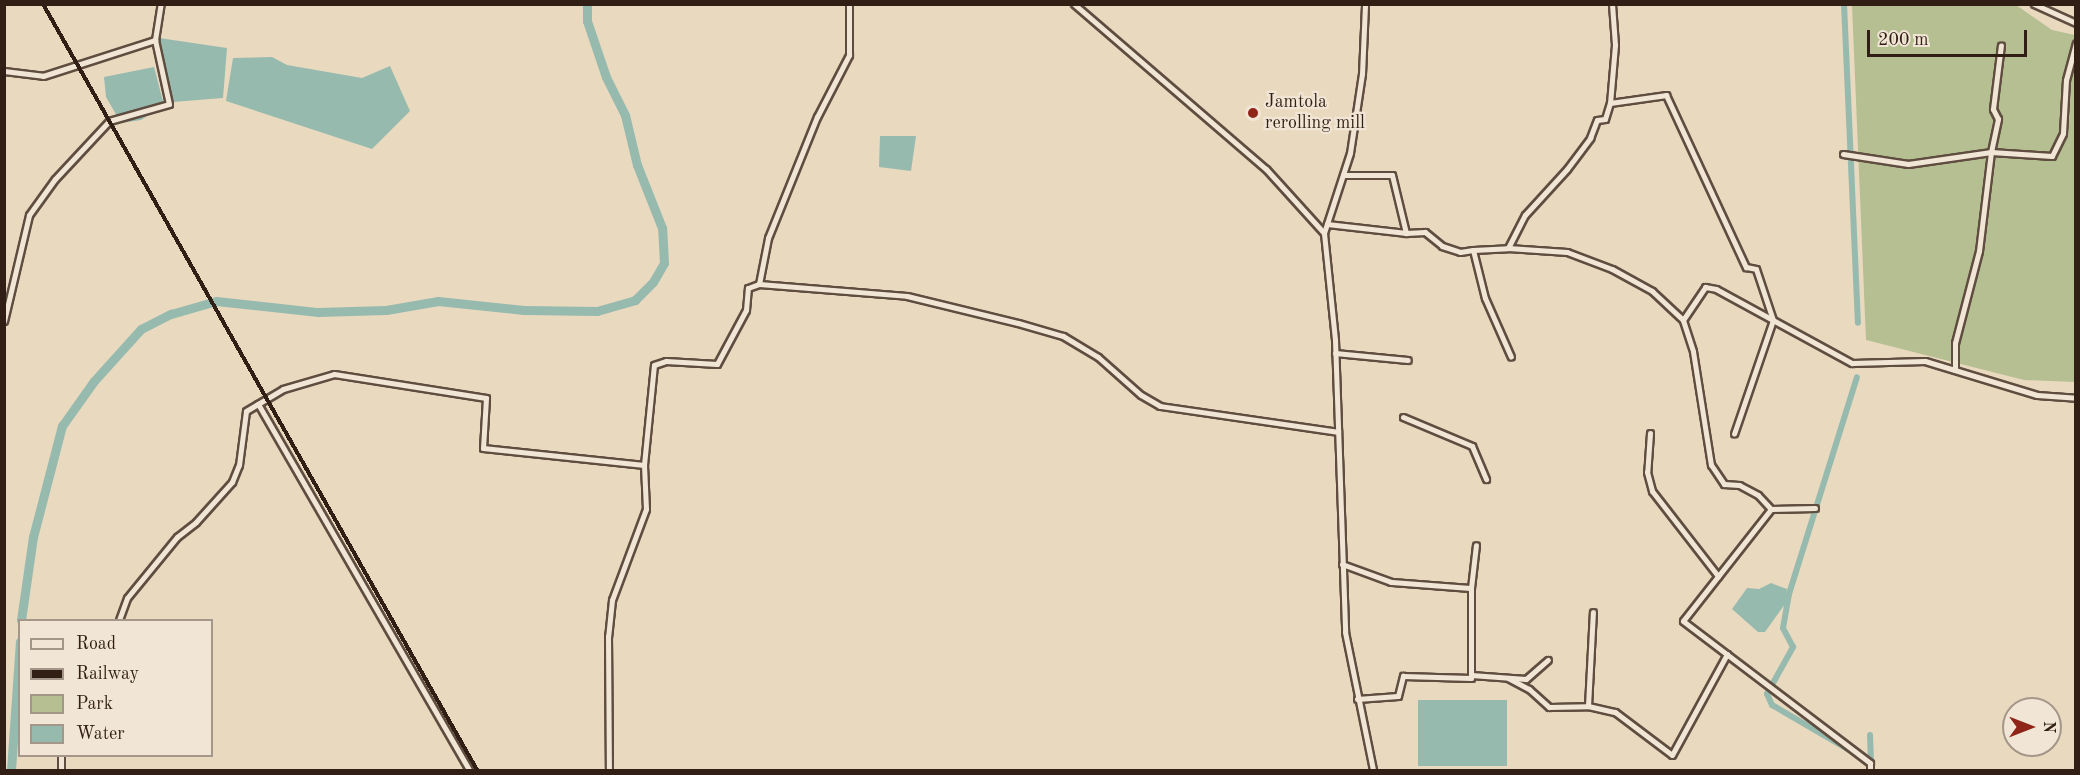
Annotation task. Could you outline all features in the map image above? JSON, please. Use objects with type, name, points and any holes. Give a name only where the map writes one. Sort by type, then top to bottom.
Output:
[{"type":"street","points":[[4,321],[29,215],[55,179],[109,121],[169,104],[155,40],[162,4]]},
{"type":"street","points":[[759,284],[768,238],[817,117],[849,55],[849,4]]},
{"type":"street","points":[[1074,4],[1266,169],[1324,233]]},
{"type":"street","points":[[1365,4],[1362,74],[1350,153],[1324,233],[1335,353],[1345,632],[1373,771]]},
{"type":"street","points":[[1508,248],[1525,215],[1567,169],[1590,138],[1597,120],[1605,119],[1610,103],[1615,45],[1612,4]]},
{"type":"street","points":[[2034,4],[2076,23]]},
{"type":"street","points":[[4,71],[43,76],[155,40]]},
{"type":"street","points":[[1843,154],[1908,164],[1990,152],[2052,156],[2063,133],[2066,80],[2076,43]]},
{"type":"street","points":[[1955,370],[1955,343],[1979,251],[1990,152],[1998,119],[1993,109],[2001,45]]},
{"type":"street","points":[[1610,103],[1666,95],[1746,267],[1756,269],[1773,320],[1734,434]]},
{"type":"street","points":[[1343,175],[1392,175],[1406,233]]},
{"type":"street","points":[[1327,224],[1406,233],[1425,232],[1442,246],[1460,252],[1508,248],[1567,252],[1612,269],[1652,291],[1683,320],[1694,351],[1711,465],[1724,484],[1745,488],[1771,509],[1815,508]]},
{"type":"street","points":[[1473,250],[1485,298],[1511,357]]},
{"type":"street","points":[[609,771],[612,600],[646,509],[644,465],[654,365],[666,361],[717,363],[746,310],[748,288],[759,284],[907,296],[1018,323],[1063,336],[1098,357],[1141,394],[1160,406],[1338,432]]},
{"type":"street","points":[[1683,320],[1705,287],[1716,289],[1852,363],[1910,359],[2037,395],[2076,398]]},
{"type":"street","points":[[1335,353],[1408,360]]},
{"type":"street","points":[[120,619],[127,598],[177,537],[232,482],[239,465],[246,411],[283,389],[334,374],[374,378],[486,398],[483,448],[644,465]]},
{"type":"street","points":[[258,404],[469,771]]},
{"type":"street","points":[[1403,417],[1472,446],[1486,479]]},
{"type":"street","points":[[1650,433],[1647,472],[1652,491],[1718,576]]},
{"type":"street","points":[[1771,509],[1683,621],[1870,763],[1870,771]]},
{"type":"street","points":[[1357,699],[1398,696],[1403,676],[1471,678],[1471,588],[1476,545]]},
{"type":"street","points":[[1342,564],[1391,582],[1471,588]]},
{"type":"street","points":[[1588,706],[1593,612]]},
{"type":"street","points":[[1508,678],[1529,689],[1550,706],[1588,706],[1615,712],[1672,755],[1727,654]]},
{"type":"street","points":[[1471,675],[1526,680],[1548,660]]},
{"type":"green space","points":[[1852,5],[2016,5],[2052,30],[2075,35],[2075,382],[2024,380],[1866,340]]},
{"type":"water","points":[[159,38],[227,48],[223,98],[173,102]]},
{"type":"water","points":[[272,57],[287,65],[362,78],[390,66],[410,111],[372,149],[226,101],[233,58]]},
{"type":"water","points":[[154,67],[164,105],[141,120],[121,123],[106,97],[104,77]]},
{"type":"water","points":[[880,136],[916,136],[911,171],[879,167]]},
{"type":"water","points":[[1771,583],[1787,589],[1785,604],[1765,632],[1758,632],[1732,609],[1747,588],[1759,589]]},
{"type":"water","points":[[1418,700],[1507,700],[1507,766],[1418,766]]},
{"type":"waterway","points":[[21,619],[33,537],[62,426],[94,381],[141,329],[171,314],[216,301],[318,312],[386,310],[438,301],[524,310],[597,311],[635,300],[653,282],[664,263],[662,228],[637,165],[625,115],[606,77],[587,21],[587,4]]},
{"type":"waterway","points":[[1844,4],[1858,323]]},
{"type":"waterway","points":[[1856,754],[1772,705],[1767,694],[1793,647],[1783,628],[1789,594],[1857,377]]},
{"type":"waterway","points":[[11,770],[18,670]]},
{"type":"waterway","points":[[1870,735],[1871,768]]},
{"type":"railway","points":[[43,4],[477,770]]},
{"type":"place","name":"Jamtola rerolling mill","points":[[1253,113]]}]
